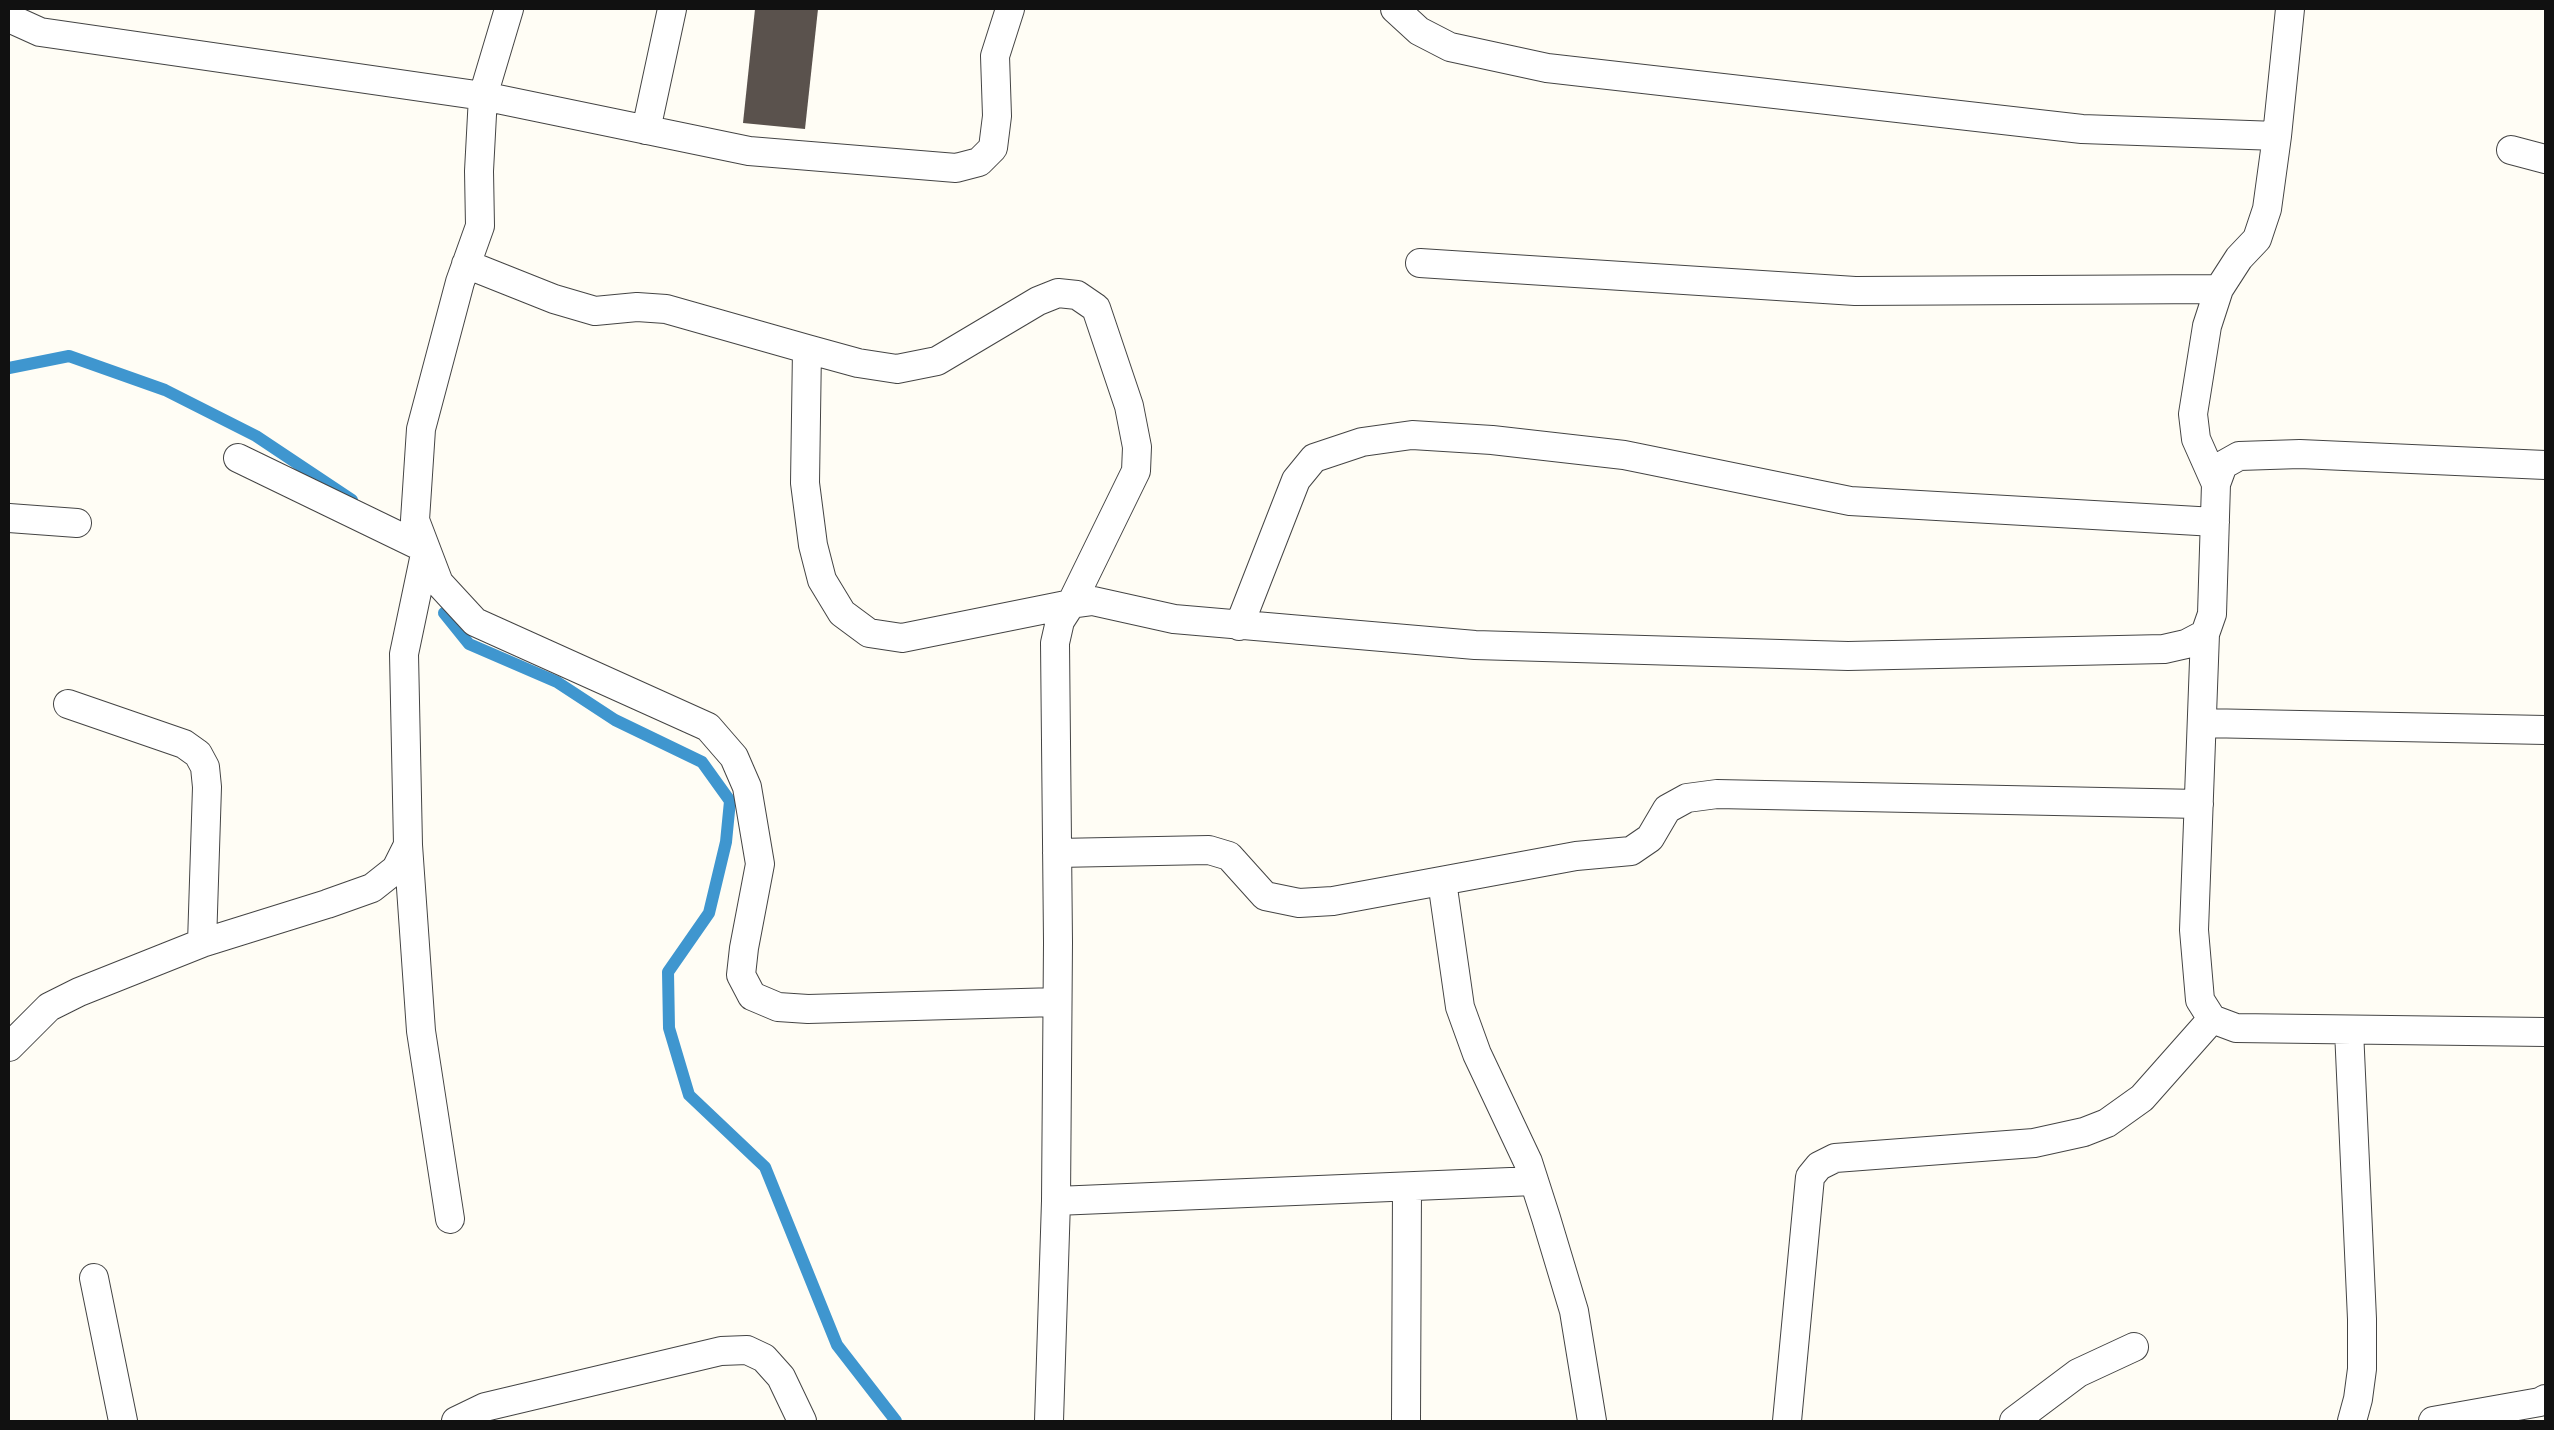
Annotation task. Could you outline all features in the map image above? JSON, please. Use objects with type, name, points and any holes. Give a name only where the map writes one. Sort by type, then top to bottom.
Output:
[{"type":"street","points":[[509,9],[483,96],[478,171],[480,226],[460,282],[421,429],[415,520],[439,583],[474,622],[708,727],[734,757],[747,787],[760,864],[744,948],[741,975],[752,996],[778,1006],[808,1009],[1057,1002]]},
{"type":"street","points":[[646,130],[672,9]]},
{"type":"street","points":[[9,18],[40,32],[483,96],[749,151],[956,168],[979,162],[993,148],[997,116],[995,56],[1010,9]]},
{"type":"street","points":[[1395,9],[1419,30],[1450,47],[1547,68],[2082,129],[2277,136]]},
{"type":"street","points":[[2216,484],[2196,439],[2193,414],[2207,326],[2219,289],[2239,258],[2257,239],[2267,209],[2277,136],[2290,9]]},
{"type":"street","points":[[2511,150],[2545,159]]},
{"type":"street","points":[[1420,263],[1856,291],[2219,289]]},
{"type":"street","points":[[466,264],[554,299],[595,311],[636,308],[666,309],[858,364],[897,369],[937,361],[1038,301],[1058,293],[1077,295],[1096,308],[1129,406],[1137,447],[1136,471],[1071,604],[1060,621],[1055,643],[1057,853],[1056,1201],[1050,1421]]},
{"type":"street","points":[[807,349],[806,492],[814,545],[822,580],[842,613],[869,633],[902,638],[1093,601],[1174,620],[1475,645],[1848,656],[2164,649],[2186,644],[2205,634]]},
{"type":"street","points":[[1239,626],[1296,480],[1314,458],[1362,442],[1412,435],[1492,440],[1624,455],[1850,501],[2215,522]]},
{"type":"street","points":[[2545,465],[2300,454],[2239,456],[2224,465],[2216,484],[2212,614],[2205,634],[2194,930],[2200,1000],[2212,1019],[2236,1028],[2545,1032]]},
{"type":"street","points":[[238,458],[426,550]]},
{"type":"street","points":[[9,518],[77,523]]},
{"type":"street","points":[[426,550],[404,654],[408,845],[421,1031],[450,1219]]},
{"type":"street","points":[[68,704],[184,744],[198,754],[205,767],[207,787],[202,943]]},
{"type":"street","points":[[2202,723],[2545,730]]},
{"type":"street","points":[[1057,853],[1209,850],[1229,856],[1265,896],[1299,903],[1333,901],[1576,856],[1631,851],[1650,838],[1667,809],[1686,798],[1717,794],[2199,804]]},
{"type":"street","points":[[9,1047],[49,1007],[79,992],[202,943],[372,888],[396,869],[408,845]]},
{"type":"street","points":[[1442,881],[1460,1007],[1477,1054],[1528,1162],[1574,1311],[1592,1421]]},
{"type":"street","points":[[1787,1421],[1810,1177],[1819,1166],[1835,1158],[2034,1143],[2084,1132],[2107,1122],[2142,1098],[2212,1019]]},
{"type":"street","points":[[2348,1030],[2362,1339],[2362,1369],[2358,1399],[2352,1421]]},
{"type":"street","points":[[1056,1201],[1534,1181]]},
{"type":"street","points":[[1406,1421],[1407,1186]]},
{"type":"street","points":[[94,1278],[123,1421]]},
{"type":"street","points":[[2014,1421],[2078,1373],[2134,1347]]},
{"type":"street","points":[[456,1421],[485,1408],[721,1351],[738,1350],[747,1350],[764,1358],[781,1377],[802,1421]]},
{"type":"street","points":[[2433,1421],[2542,1407]]},
{"type":"building","points":[[755,9],[818,9],[805,129],[743,123]]},
{"type":"waterway","points":[[9,368],[69,356],[165,390],[256,436],[352,500]]},
{"type":"waterway","points":[[444,613],[469,644],[557,682],[615,720],[702,762],[730,801],[726,842],[709,913],[668,972],[669,1028],[689,1095],[765,1167],[837,1345],[896,1421]]}]
